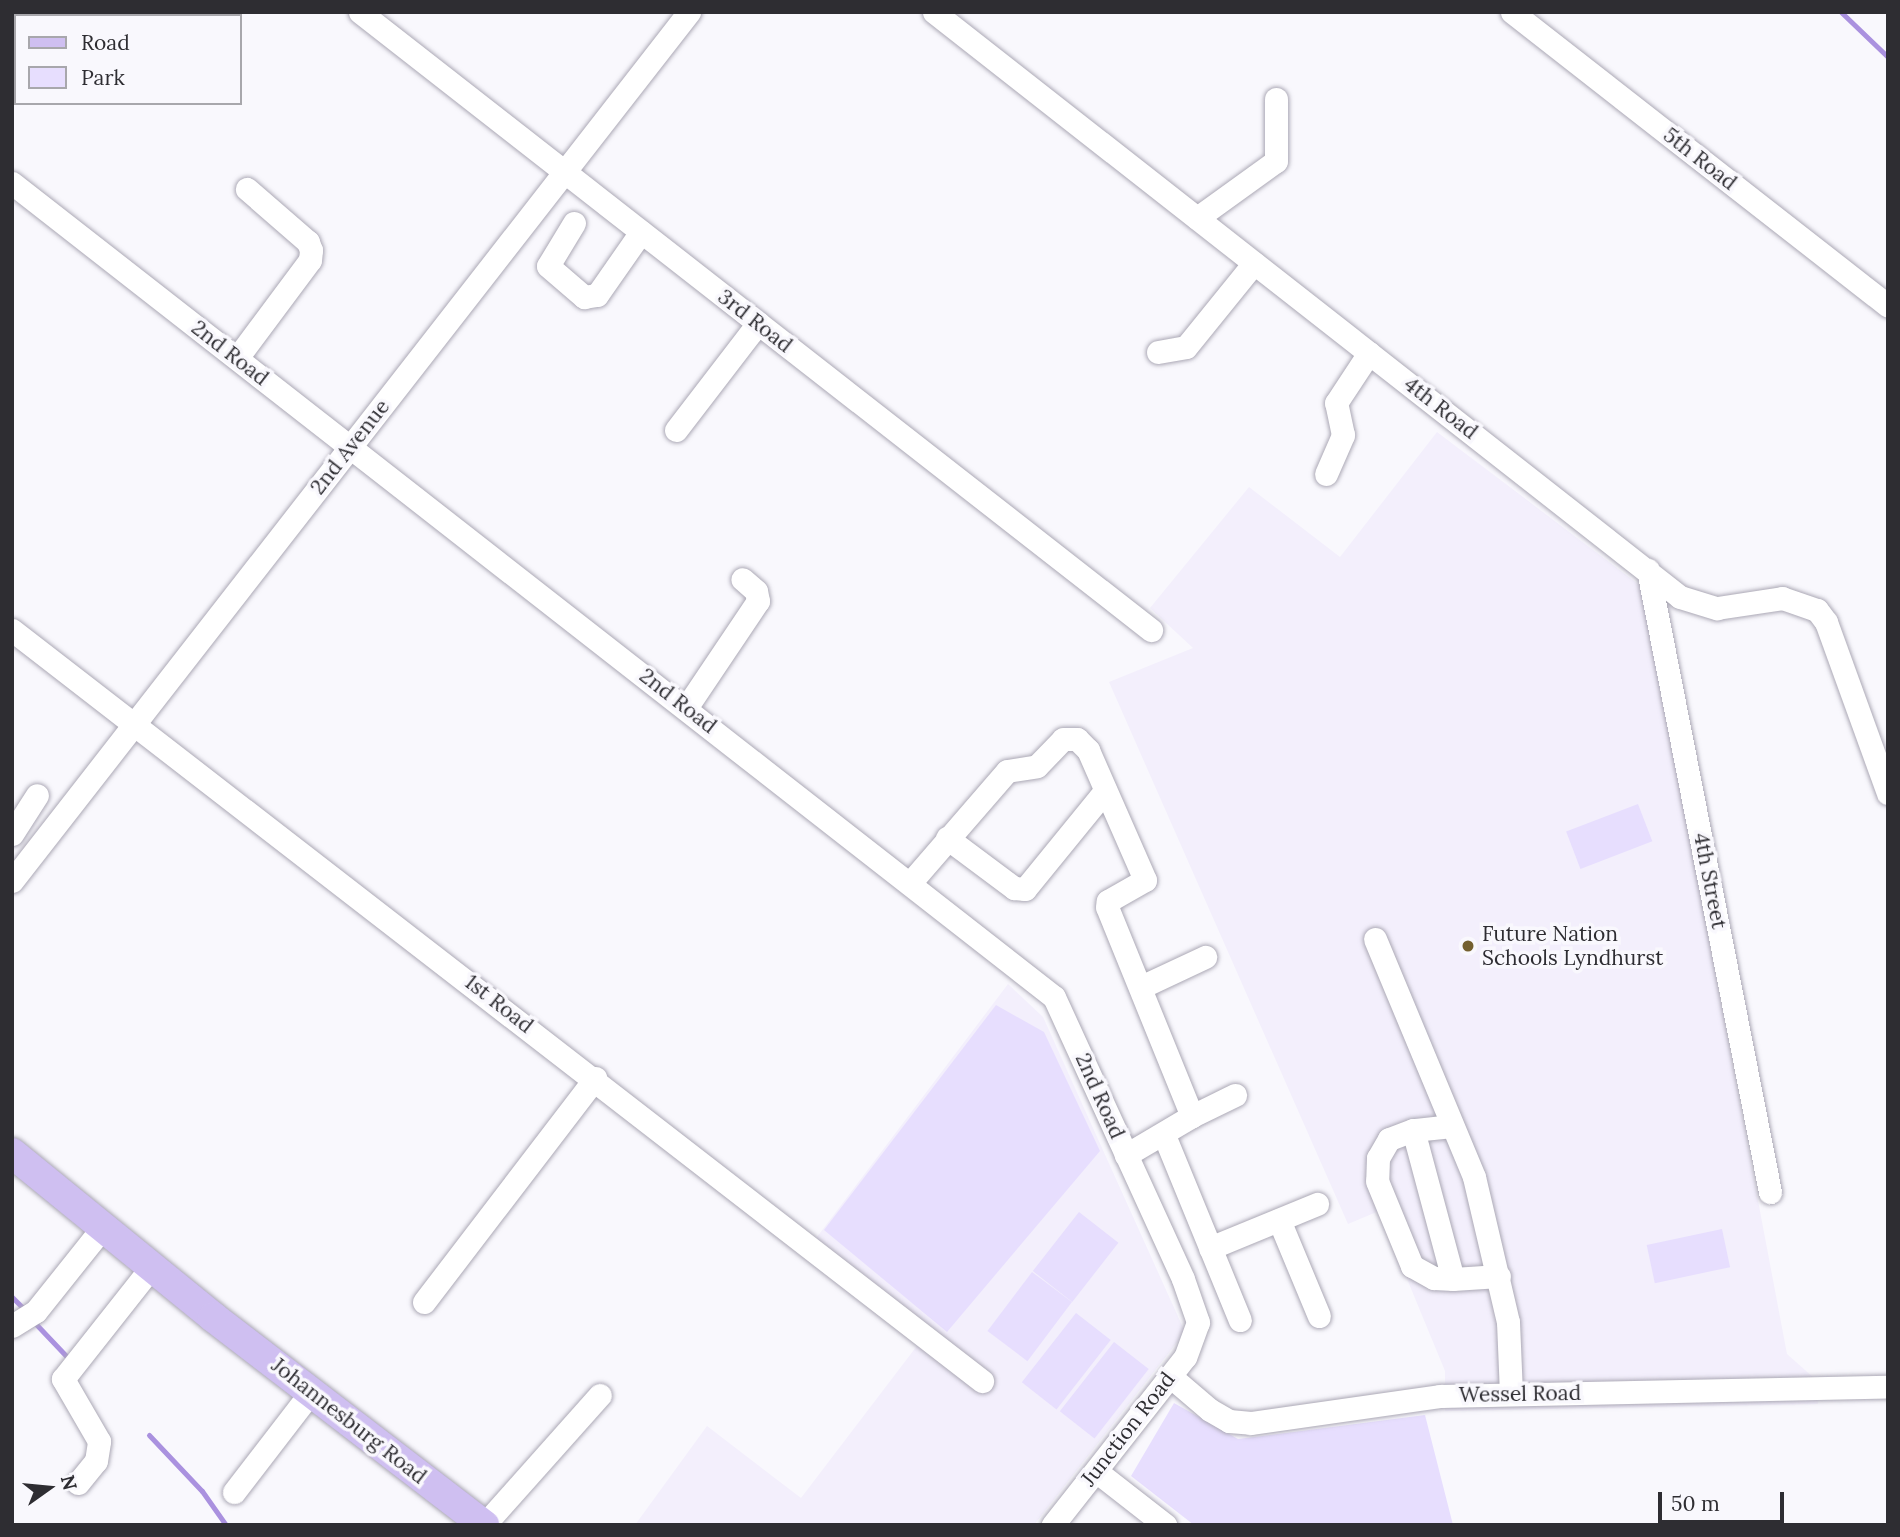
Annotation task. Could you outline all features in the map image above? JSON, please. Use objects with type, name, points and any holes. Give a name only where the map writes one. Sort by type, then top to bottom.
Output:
[{"type":"main road","name":"Johannesburg Road","points":[[12,1153],[213,1317],[484,1525]]},
{"type":"main road","name":"Johannesburg Road","points":[[12,1175],[145,1275],[213,1317]]},
{"type":"street","name":"3rd Road","points":[[360,12],[1151,630]]},
{"type":"street","name":"2nd Avenue","points":[[12,881],[689,12]]},
{"type":"street","name":"4th Road","points":[[934,12],[1679,597],[1706,607],[1782,598],[1817,610],[1826,622],[1888,793]]},
{"type":"street","name":"5th Road","points":[[1512,12],[1888,306]]},
{"type":"street","points":[[1197,218],[1276,161],[1276,99]]},
{"type":"street","name":"2nd Road","points":[[12,183],[1054,997],[1195,1306],[1198,1331]]},
{"type":"street","points":[[237,358],[310,260],[308,242],[247,189]]},
{"type":"street","points":[[574,223],[548,266],[584,297],[597,295],[641,232]]},
{"type":"street","points":[[1158,352],[1186,347],[1254,263]]},
{"type":"street","points":[[676,430],[758,323]]},
{"type":"street","points":[[1326,474],[1343,435],[1336,403],[1369,353]]},
{"type":"street","name":"4th Street","points":[[1648,570],[1770,1192]]},
{"type":"street","points":[[686,708],[758,601],[756,591],[743,579]]},
{"type":"street","name":"1st Road","points":[[12,629],[595,1078],[982,1381]]},
{"type":"street","points":[[909,883],[1007,771],[1037,766],[1063,739],[1077,739],[1088,750],[1145,877],[1142,884],[1106,905],[1192,1116]]},
{"type":"street","points":[[947,838],[1014,888],[1025,889],[1105,791]]},
{"type":"street","points":[[12,834],[37,795]]},
{"type":"street","points":[[1375,939],[1474,1177],[1499,1276],[1512,1353],[1511,1394]]},
{"type":"street","points":[[1140,987],[1205,957]]},
{"type":"street","points":[[424,1302],[595,1078]]},
{"type":"street","points":[[1126,1155],[1164,1135],[1192,1116],[1235,1095]]},
{"type":"street","points":[[1452,1126],[1413,1130],[1389,1139],[1378,1158],[1377,1181],[1412,1266],[1434,1278],[1499,1276]]},
{"type":"street","points":[[1413,1130],[1453,1279]]},
{"type":"street","points":[[1164,1135],[1240,1320]]},
{"type":"street","points":[[1210,1248],[1317,1204]]},
{"type":"street","points":[[1279,1220],[1320,1317]]},
{"type":"street","points":[[12,1326],[36,1311],[95,1237]]},
{"type":"street","points":[[78,1483],[96,1461],[99,1441],[63,1379],[145,1275]]},
{"type":"street","name":"Junction Road","points":[[1052,1525],[1170,1376],[1198,1331]]},
{"type":"street","name":"Wessel Road","points":[[1170,1376],[1210,1410],[1229,1421],[1251,1423],[1440,1396],[1888,1387]]},
{"type":"street","points":[[234,1492],[311,1392]]},
{"type":"street","points":[[484,1525],[600,1395]]},
{"type":"street","points":[[1096,1471],[1165,1525]]},
{"type":"shaded area","name":"Future Nation Schools Lyndhurst","points":[[1437,432],[1642,587],[1787,1354],[1814,1378],[1818,1404],[1445,1411],[1445,1371],[1379,1211],[1348,1224],[1109,682],[1193,648],[1150,608],[1249,487],[1340,557]]},
{"type":"shaded area","points":[[1008,984],[1043,1017],[1185,1332],[1034,1525],[635,1525],[707,1426],[801,1498],[926,1334],[814,1241]]},
{"type":"green space","points":[[1638,804],[1652,841],[1580,869],[1566,832]]},
{"type":"green space","points":[[996,1005],[1044,1032],[1100,1151],[947,1332],[824,1230]]},
{"type":"green space","points":[[1079,1212],[1118,1243],[1072,1302],[1033,1271]]},
{"type":"green space","points":[[1722,1229],[1730,1267],[1655,1283],[1647,1245]]},
{"type":"green space","points":[[1032,1272],[1072,1302],[1027,1361],[987,1331]]},
{"type":"green space","points":[[1076,1313],[1111,1340],[1056,1409],[1022,1382]]},
{"type":"green space","points":[[1114,1342],[1149,1369],[1094,1438],[1060,1411]]},
{"type":"green space","points":[[1174,1403],[1238,1439],[1425,1415],[1453,1525],[1194,1525],[1131,1476]]},
{"type":"waterway","points":[[1841,12],[1888,57]]},
{"type":"waterway","points":[[12,1297],[25,1310]]},
{"type":"waterway","points":[[34,1322],[68,1358]]},
{"type":"waterway","points":[[149,1435],[202,1491],[226,1525]]},
{"type":"place","name":"Future Nation Schools Lyndhurst","points":[[1468,946]]}]
